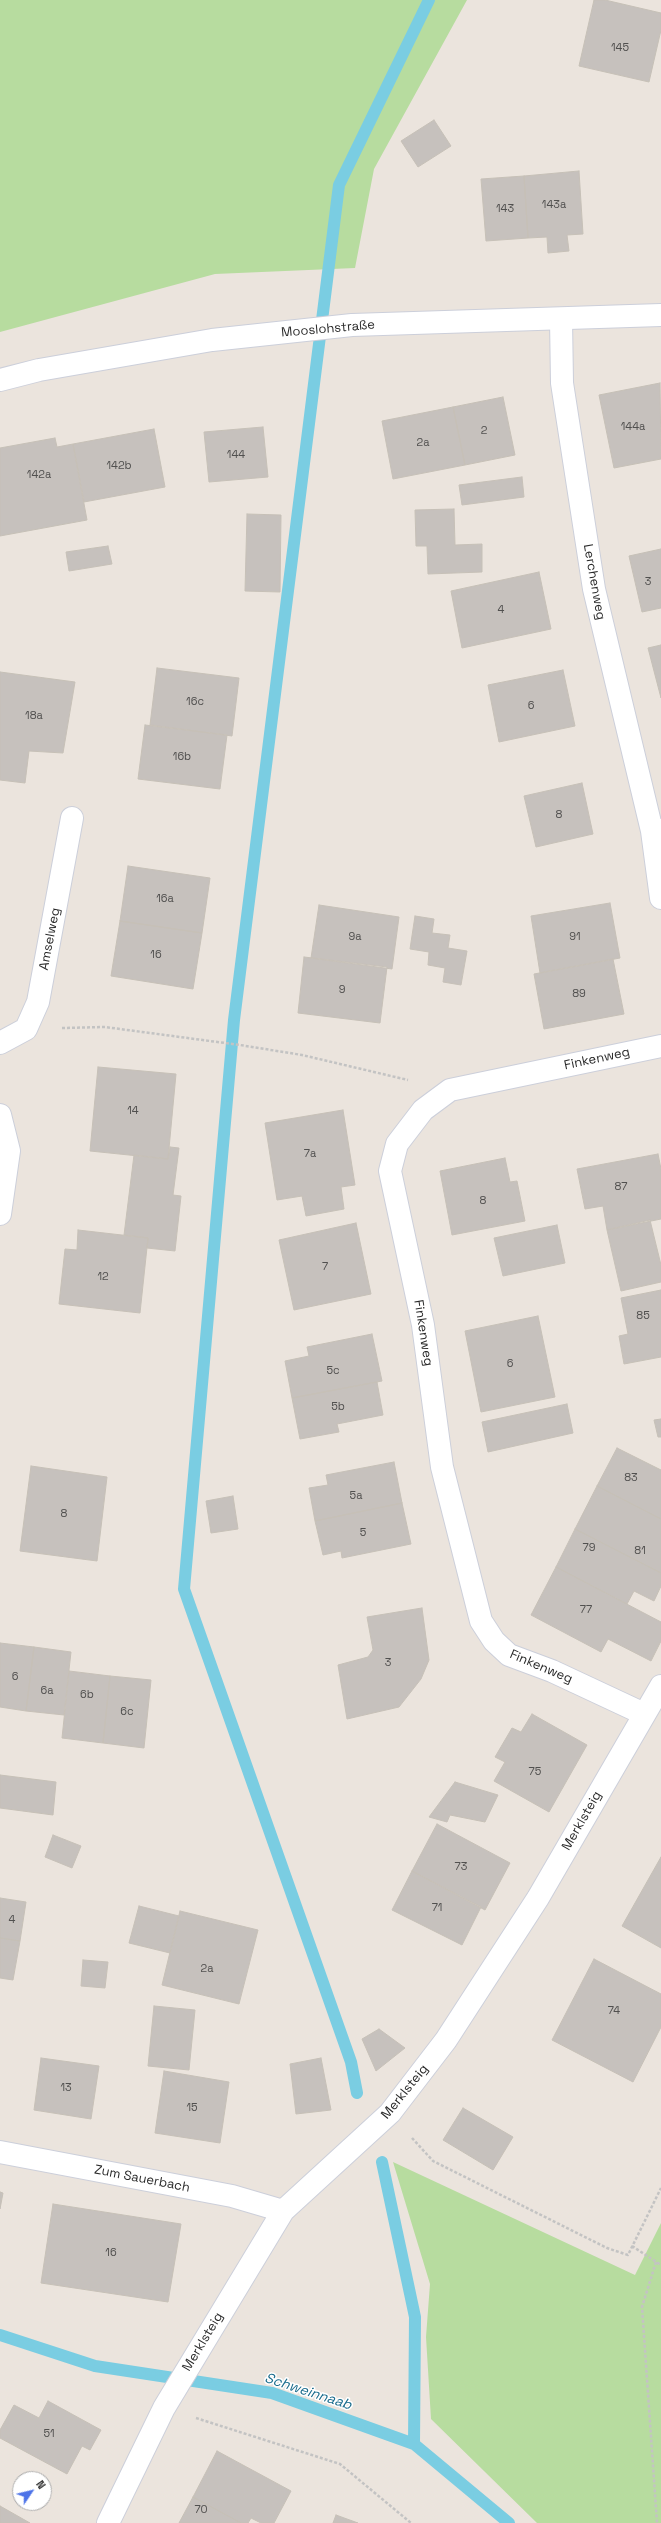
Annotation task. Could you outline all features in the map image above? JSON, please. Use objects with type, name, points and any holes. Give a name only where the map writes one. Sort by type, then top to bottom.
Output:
[{"type":"street","name":"Mooslohstraße","points":[[0,380],[39,370],[204,341],[352,325],[661,315]]},
{"type":"street","name":"Lerchenweg","points":[[561,319],[562,383],[594,589],[657,830]]},
{"type":"street","name":"Amselweg","points":[[26,1029],[38,1002],[72,818]]},
{"type":"street","points":[[657,830],[661,898]]},
{"type":"street","points":[[0,1042],[26,1029]]},
{"type":"street","name":"Finkenweg","points":[[644,1714],[552,1671],[509,1655],[494,1641],[482,1621],[442,1467],[423,1325],[390,1171],[397,1144],[401,1138],[423,1110],[450,1090],[661,1046]]},
{"type":"street","points":[[0,1115],[9,1151],[0,1214]]},
{"type":"street","name":"Merklsteig","points":[[108,2523],[164,2408],[283,2211],[390,2113],[446,2040],[538,1898],[661,1686]]},
{"type":"street","name":"Zum Sauerbach","points":[[0,2152],[232,2196],[283,2211]]},
{"type":"path","points":[[26,1029],[105,1027],[240,1045],[302,1055],[450,1090]]},
{"type":"path","points":[[390,2113],[433,2161],[607,2248],[628,2255],[661,2188]]},
{"type":"path","points":[[632,2246],[661,2265]]},
{"type":"path","points":[[656,2262],[642,2307],[646,2388],[657,2523]]},
{"type":"path","points":[[164,2408],[340,2464],[411,2523]]},
{"type":"green space","points":[[0,0],[467,0],[374,169],[355,268],[215,274],[0,332]]},
{"type":"green space","points":[[393,2162],[635,2275],[661,2223],[661,2523],[537,2523],[431,2419],[426,2337],[430,2284]]},
{"type":"building","points":[[594,0],[605,0],[661,13],[661,30],[649,82],[579,66]]},
{"type":"building","points":[[434,120],[451,146],[418,167],[401,141]]},
{"type":"building","points":[[579,171],[583,234],[567,235],[569,251],[548,253],[547,237],[528,238],[524,176]]},
{"type":"building","points":[[524,176],[528,238],[486,241],[481,179]]},
{"type":"building","points":[[660,383],[661,459],[614,468],[599,395]]},
{"type":"building","points":[[503,397],[515,455],[465,465],[453,407]]},
{"type":"building","points":[[453,407],[465,465],[393,479],[382,421]]},
{"type":"building","points":[[263,427],[268,477],[209,482],[204,432]]},
{"type":"building","points":[[154,429],[165,487],[84,502],[73,444]]},
{"type":"building","points":[[55,438],[57,447],[73,444],[87,520],[0,536],[0,448]]},
{"type":"building","points":[[522,477],[524,497],[462,505],[459,485]]},
{"type":"building","points":[[454,509],[455,545],[482,544],[482,572],[428,574],[427,546],[416,546],[415,510]]},
{"type":"building","points":[[247,514],[281,515],[280,592],[245,591]]},
{"type":"building","points":[[108,546],[112,564],[69,571],[66,552]]},
{"type":"building","points":[[661,549],[661,608],[642,612],[629,556]]},
{"type":"building","points":[[539,572],[551,629],[462,648],[451,591]]},
{"type":"building","points":[[661,645],[661,698],[648,648]]},
{"type":"building","points":[[157,668],[239,678],[232,736],[150,725]]},
{"type":"building","points":[[563,670],[575,726],[499,742],[488,685]]},
{"type":"building","points":[[0,672],[75,682],[63,753],[29,751],[25,783],[0,780]]},
{"type":"building","points":[[145,725],[227,735],[220,789],[138,779]]},
{"type":"building","points":[[582,783],[593,834],[536,847],[524,796]]},
{"type":"building","points":[[128,866],[210,878],[202,933],[120,921]]},
{"type":"building","points":[[610,903],[620,958],[540,973],[531,916]]},
{"type":"building","points":[[319,905],[399,917],[392,969],[311,958]]},
{"type":"building","points":[[415,916],[434,919],[432,933],[450,935],[448,948],[467,951],[461,985],[443,982],[445,968],[428,965],[429,952],[410,949]]},
{"type":"building","points":[[120,921],[202,933],[193,989],[111,976]]},
{"type":"building","points":[[304,957],[387,967],[380,1023],[298,1013]]},
{"type":"building","points":[[613,959],[624,1014],[544,1029],[534,974]]},
{"type":"building","points":[[98,1067],[176,1074],[168,1159],[90,1151]]},
{"type":"building","points":[[343,1110],[355,1185],[341,1187],[344,1209],[306,1216],[302,1196],[277,1200],[265,1123]]},
{"type":"building","points":[[170,1147],[179,1148],[173,1195],[181,1196],[175,1251],[147,1248],[148,1238],[124,1235],[134,1155],[168,1159]]},
{"type":"building","points":[[658,1154],[661,1169],[661,1219],[607,1230],[603,1206],[585,1209],[577,1169]]},
{"type":"building","points":[[505,1158],[510,1182],[517,1181],[525,1221],[452,1235],[440,1171]]},
{"type":"building","points":[[650,1220],[661,1265],[661,1282],[621,1291],[607,1230]]},
{"type":"building","points":[[356,1223],[371,1294],[294,1310],[279,1240]]},
{"type":"building","points":[[557,1225],[565,1263],[503,1276],[494,1238]]},
{"type":"building","points":[[78,1230],[148,1238],[140,1313],[59,1304],[65,1249],[77,1250]]},
{"type":"building","points":[[661,1290],[661,1357],[624,1364],[619,1336],[628,1334],[621,1298]]},
{"type":"building","points":[[538,1316],[555,1397],[481,1412],[465,1331]]},
{"type":"building","points":[[372,1334],[382,1381],[292,1398],[285,1361],[309,1356],[307,1347]]},
{"type":"building","points":[[377,1382],[383,1415],[337,1424],[339,1432],[300,1439],[292,1398]]},
{"type":"building","points":[[567,1404],[573,1433],[488,1452],[482,1422]]},
{"type":"building","points":[[661,1419],[661,1437],[658,1437],[654,1420]]},
{"type":"building","points":[[617,1448],[661,1470],[661,1519],[597,1486]]},
{"type":"building","points":[[394,1462],[402,1503],[315,1521],[309,1488],[328,1485],[326,1475]]},
{"type":"building","points":[[31,1466],[107,1477],[97,1561],[20,1551]]},
{"type":"building","points":[[597,1486],[661,1519],[661,1573],[575,1529]]},
{"type":"building","points":[[233,1496],[238,1529],[211,1533],[206,1501]]},
{"type":"building","points":[[402,1503],[411,1544],[342,1558],[341,1551],[323,1555],[315,1521]]},
{"type":"building","points":[[575,1529],[661,1573],[661,1586],[654,1601],[634,1591],[627,1604],[556,1567]]},
{"type":"building","points":[[556,1567],[661,1622],[661,1641],[651,1661],[608,1639],[601,1652],[531,1615]]},
{"type":"building","points":[[422,1608],[429,1660],[421,1679],[399,1707],[347,1719],[338,1665],[368,1657],[373,1650],[367,1617]]},
{"type":"building","points":[[0,1643],[34,1647],[26,1711],[0,1707]]},
{"type":"building","points":[[34,1647],[71,1652],[64,1715],[26,1711]]},
{"type":"building","points":[[69,1671],[110,1676],[103,1743],[62,1738]]},
{"type":"building","points":[[110,1676],[151,1680],[144,1748],[103,1743]]},
{"type":"building","points":[[532,1714],[587,1745],[549,1812],[494,1781],[505,1762],[495,1757],[512,1728],[521,1732]]},
{"type":"building","points":[[0,1775],[56,1782],[53,1815],[0,1808]]},
{"type":"building","points":[[455,1782],[498,1795],[485,1822],[450,1815],[447,1822],[429,1817]]},
{"type":"building","points":[[437,1824],[510,1863],[485,1910],[412,1871]]},
{"type":"building","points":[[53,1835],[81,1846],[72,1868],[45,1857]]},
{"type":"building","points":[[661,1857],[661,1948],[622,1926]]},
{"type":"building","points":[[412,1871],[481,1907],[462,1945],[392,1910]]},
{"type":"building","points":[[0,1898],[26,1902],[20,1941],[0,1938]]},
{"type":"building","points":[[139,1906],[179,1916],[170,1953],[129,1943]]},
{"type":"building","points":[[180,1911],[258,1930],[239,2004],[162,1985]]},
{"type":"building","points":[[0,1938],[20,1941],[13,1980],[0,1978]]},
{"type":"building","points":[[594,1959],[661,1994],[661,2027],[633,2082],[552,2040]]},
{"type":"building","points":[[83,1960],[108,1962],[105,1988],[81,1986]]},
{"type":"building","points":[[154,2006],[195,2010],[189,2070],[148,2066]]},
{"type":"building","points":[[379,2029],[405,2048],[376,2071],[362,2039]]},
{"type":"building","points":[[41,2058],[99,2066],[91,2119],[34,2110]]},
{"type":"building","points":[[321,2058],[331,2110],[296,2114],[290,2064]]},
{"type":"building","points":[[164,2071],[229,2082],[220,2143],[155,2133]]},
{"type":"building","points":[[463,2108],[513,2137],[493,2170],[443,2140]]},
{"type":"building","points":[[0,2192],[3,2193],[0,2209]]},
{"type":"building","points":[[53,2204],[181,2224],[168,2302],[41,2283]]},
{"type":"building","points":[[48,2401],[101,2430],[90,2450],[82,2446],[67,2474],[0,2438],[0,2430],[14,2405],[39,2418]]},
{"type":"building","points":[[217,2451],[291,2491],[274,2523],[261,2523],[251,2518],[248,2523],[241,2523],[193,2497]]},
{"type":"building","points":[[193,2497],[241,2523],[179,2523]]},
{"type":"building","points":[[0,2506],[30,2523],[0,2523]]},
{"type":"building","points":[[336,2515],[358,2523],[333,2523]]},
{"type":"waterway","points":[[357,2093],[351,2062],[184,1589],[234,1020],[339,185],[429,0]]},
{"type":"waterway","points":[[382,2162],[415,2317],[414,2444]]},
{"type":"waterway","name":"Schweinnaab","points":[[0,2335],[95,2366],[272,2393],[414,2444],[509,2523]]}]
